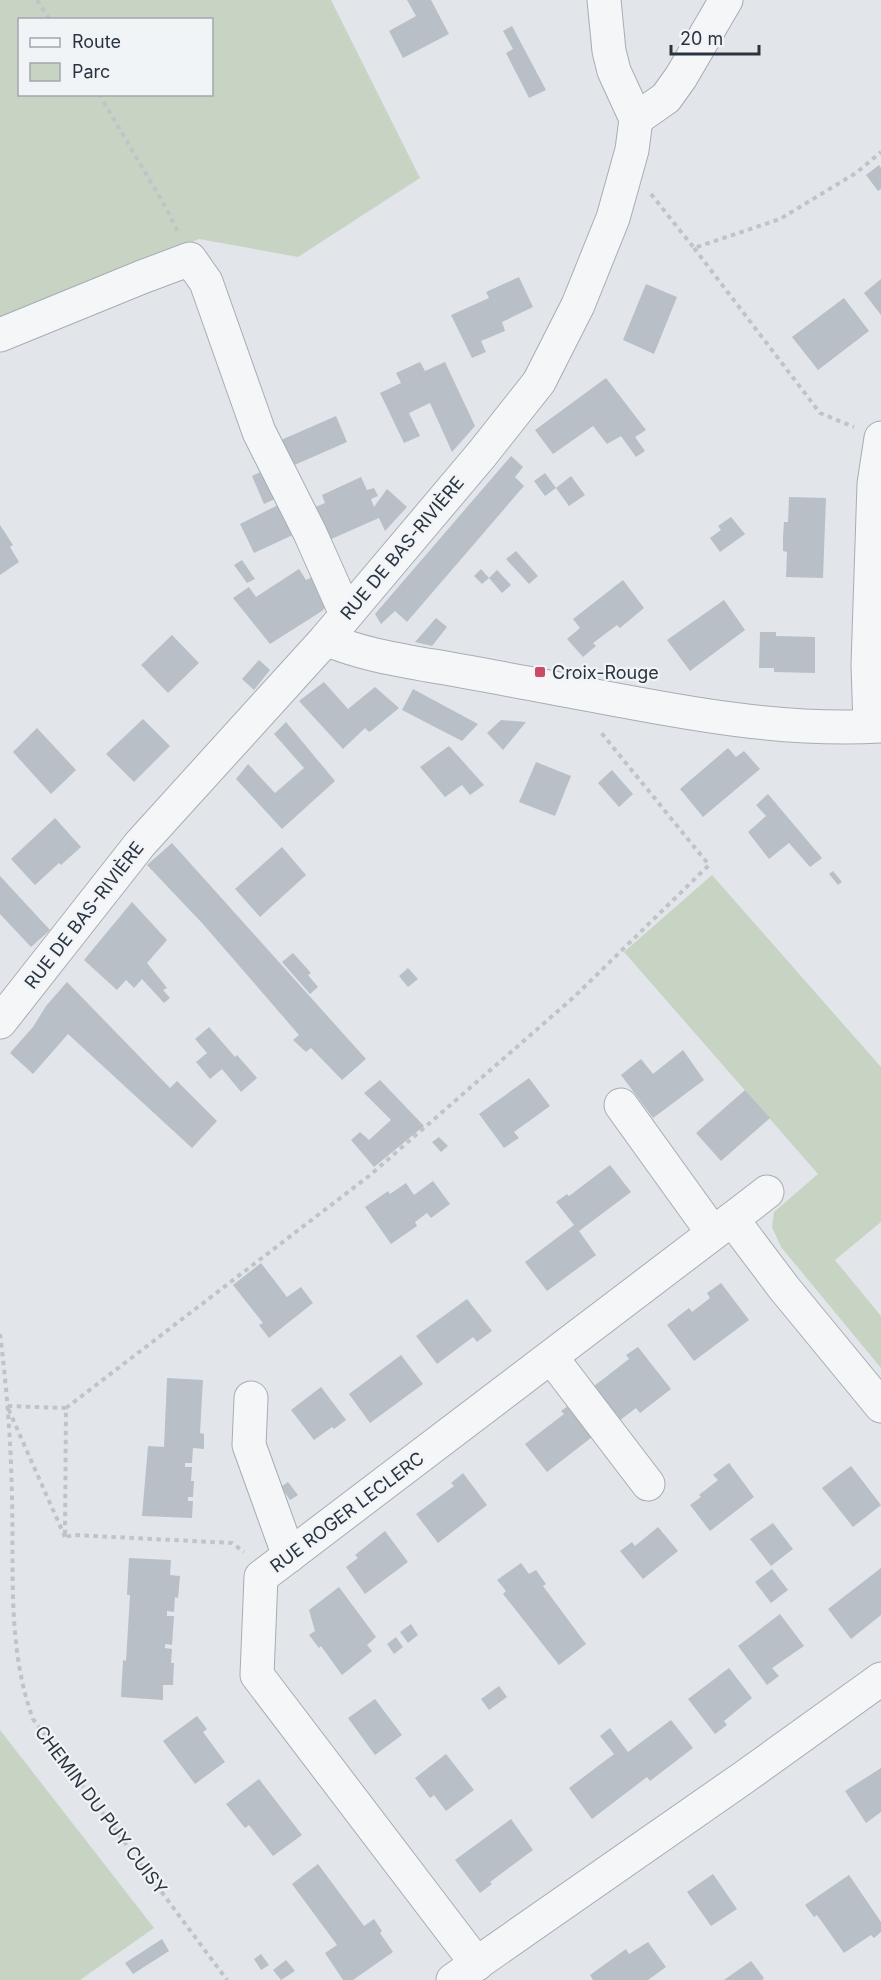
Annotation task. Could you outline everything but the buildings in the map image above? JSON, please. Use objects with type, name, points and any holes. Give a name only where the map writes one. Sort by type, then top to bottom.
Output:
[{"type":"street","points":[[604,0],[609,51],[614,71],[636,119],[666,98],[681,77],[726,0]]},
{"type":"street","name":"RUE DE BAS-RIVIÈRE","points":[[0,1022],[140,844],[336,626],[482,454],[539,382],[578,305],[613,219],[628,165],[636,119]]},
{"type":"street","points":[[0,335],[142,276],[190,259],[206,282],[259,432],[310,533],[344,647],[380,657],[680,712],[759,723],[876,726],[868,665],[874,484],[881,438]]},
{"type":"street","points":[[621,1105],[723,1226],[784,1288],[881,1406]]},
{"type":"street","name":"RUE ROGER LECLERC","points":[[465,1972],[257,1675],[261,1577],[767,1192]]},
{"type":"street","points":[[550,1358],[648,1484]]},
{"type":"street","points":[[251,1398],[249,1445],[289,1556]]},
{"type":"street","points":[[465,1972],[881,1679]]},
{"type":"path","points":[[37,0],[49,18]]},
{"type":"path","points":[[100,96],[166,208],[190,259]]},
{"type":"path","points":[[694,248],[780,219],[856,173],[881,152]]},
{"type":"path","points":[[628,165],[820,413],[881,438]]},
{"type":"path","points":[[65,1537],[8,1406],[66,1408],[369,1176],[574,997],[709,865],[599,729]]},
{"type":"path","name":"CHEMIN DU PUY CUISY","points":[[0,1334],[8,1406],[15,1633],[24,1694],[33,1719],[228,1980]]},
{"type":"path","points":[[65,1537],[66,1408]]},
{"type":"path","points":[[65,1537],[74,1535],[232,1543],[252,1558],[261,1577]]},
{"type":"green space","points":[[0,0],[331,0],[420,178],[298,257],[199,239],[0,325]]},
{"type":"green space","points":[[712,875],[881,1067],[881,1222],[835,1260],[881,1316],[881,1368],[781,1247],[772,1227],[774,1212],[818,1174],[624,952]]},
{"type":"green space","points":[[0,1730],[154,1928],[80,1980],[0,1980]]},
{"type":"place","name":"Croix-Rouge","points":[[540,672]]}]
